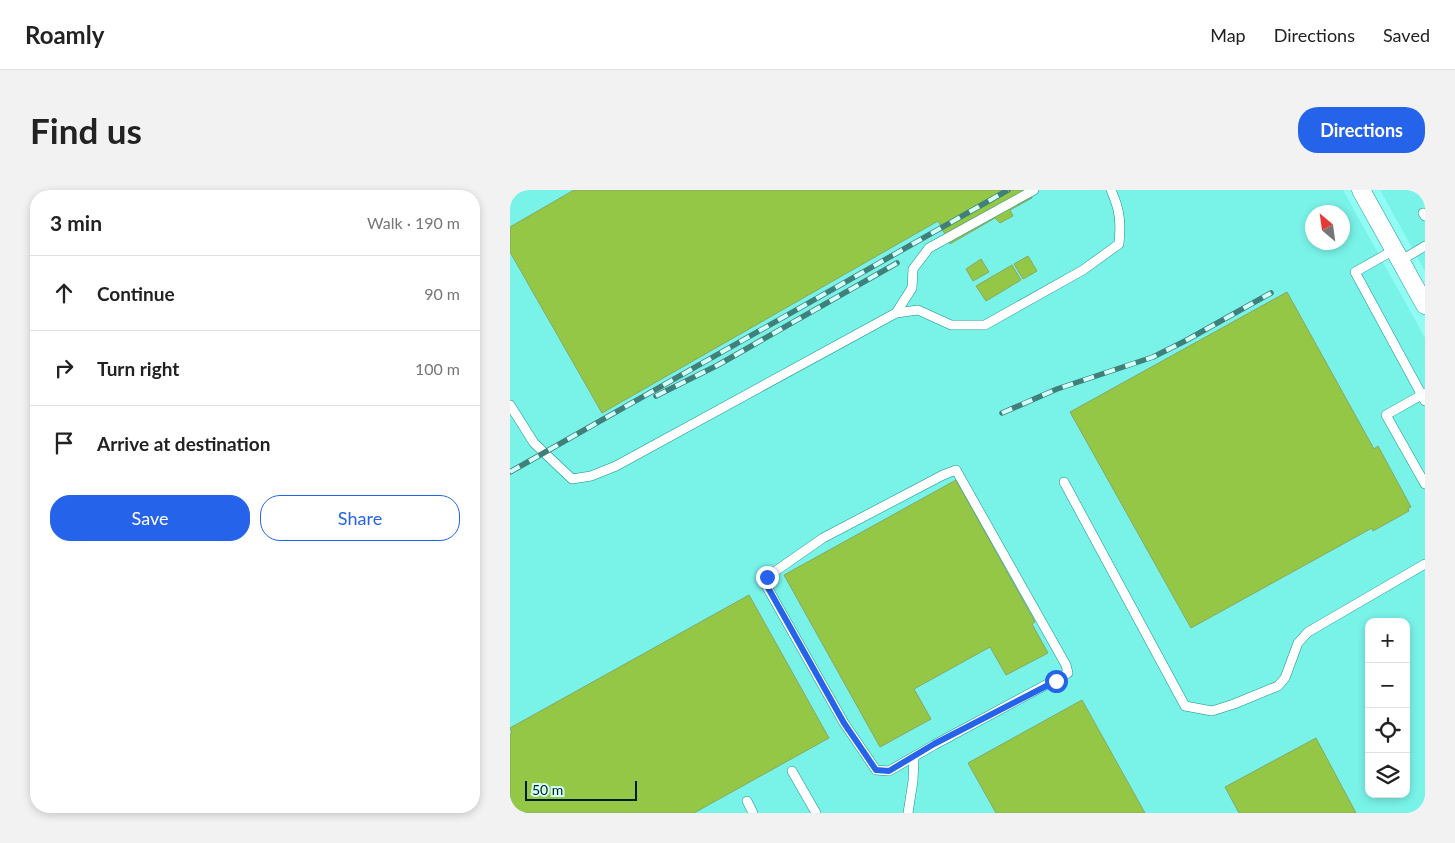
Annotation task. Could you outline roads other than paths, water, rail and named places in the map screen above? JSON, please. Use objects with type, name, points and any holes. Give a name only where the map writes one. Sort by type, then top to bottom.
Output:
[{"type":"street","points":[[1361,190],[1425,305]]},
{"type":"lane","points":[[896,313],[912,288],[913,269],[929,248],[1034,190]]},
{"type":"lane","points":[[510,405],[534,443],[572,479],[591,476],[616,466],[896,313],[918,310],[951,325],[985,325],[1083,270],[1119,244],[1121,220],[1118,204],[1111,190]]},
{"type":"lane","points":[[1425,246],[1355,272],[1424,397],[1386,415],[1425,484]]},
{"type":"lane","points":[[956,470],[1066,665],[1068,673],[934,744],[914,757],[889,771],[876,770],[844,723],[767,586],[767,577],[823,538],[956,470]]},
{"type":"lane","points":[[1064,482],[1185,706],[1212,711],[1278,686],[1285,678],[1298,643],[1308,632],[1425,564]]},
{"type":"lane","points":[[908,813],[914,781],[914,757]]},
{"type":"lane","points":[[792,770],[816,813]]},
{"type":"lane","points":[[747,801],[753,813]]},
{"type":"railway","points":[[510,472],[1008,190]]},
{"type":"railway","points":[[656,396],[718,365],[897,263]]},
{"type":"railway","points":[[1002,413],[1057,389],[1153,357],[1271,293]]}]
